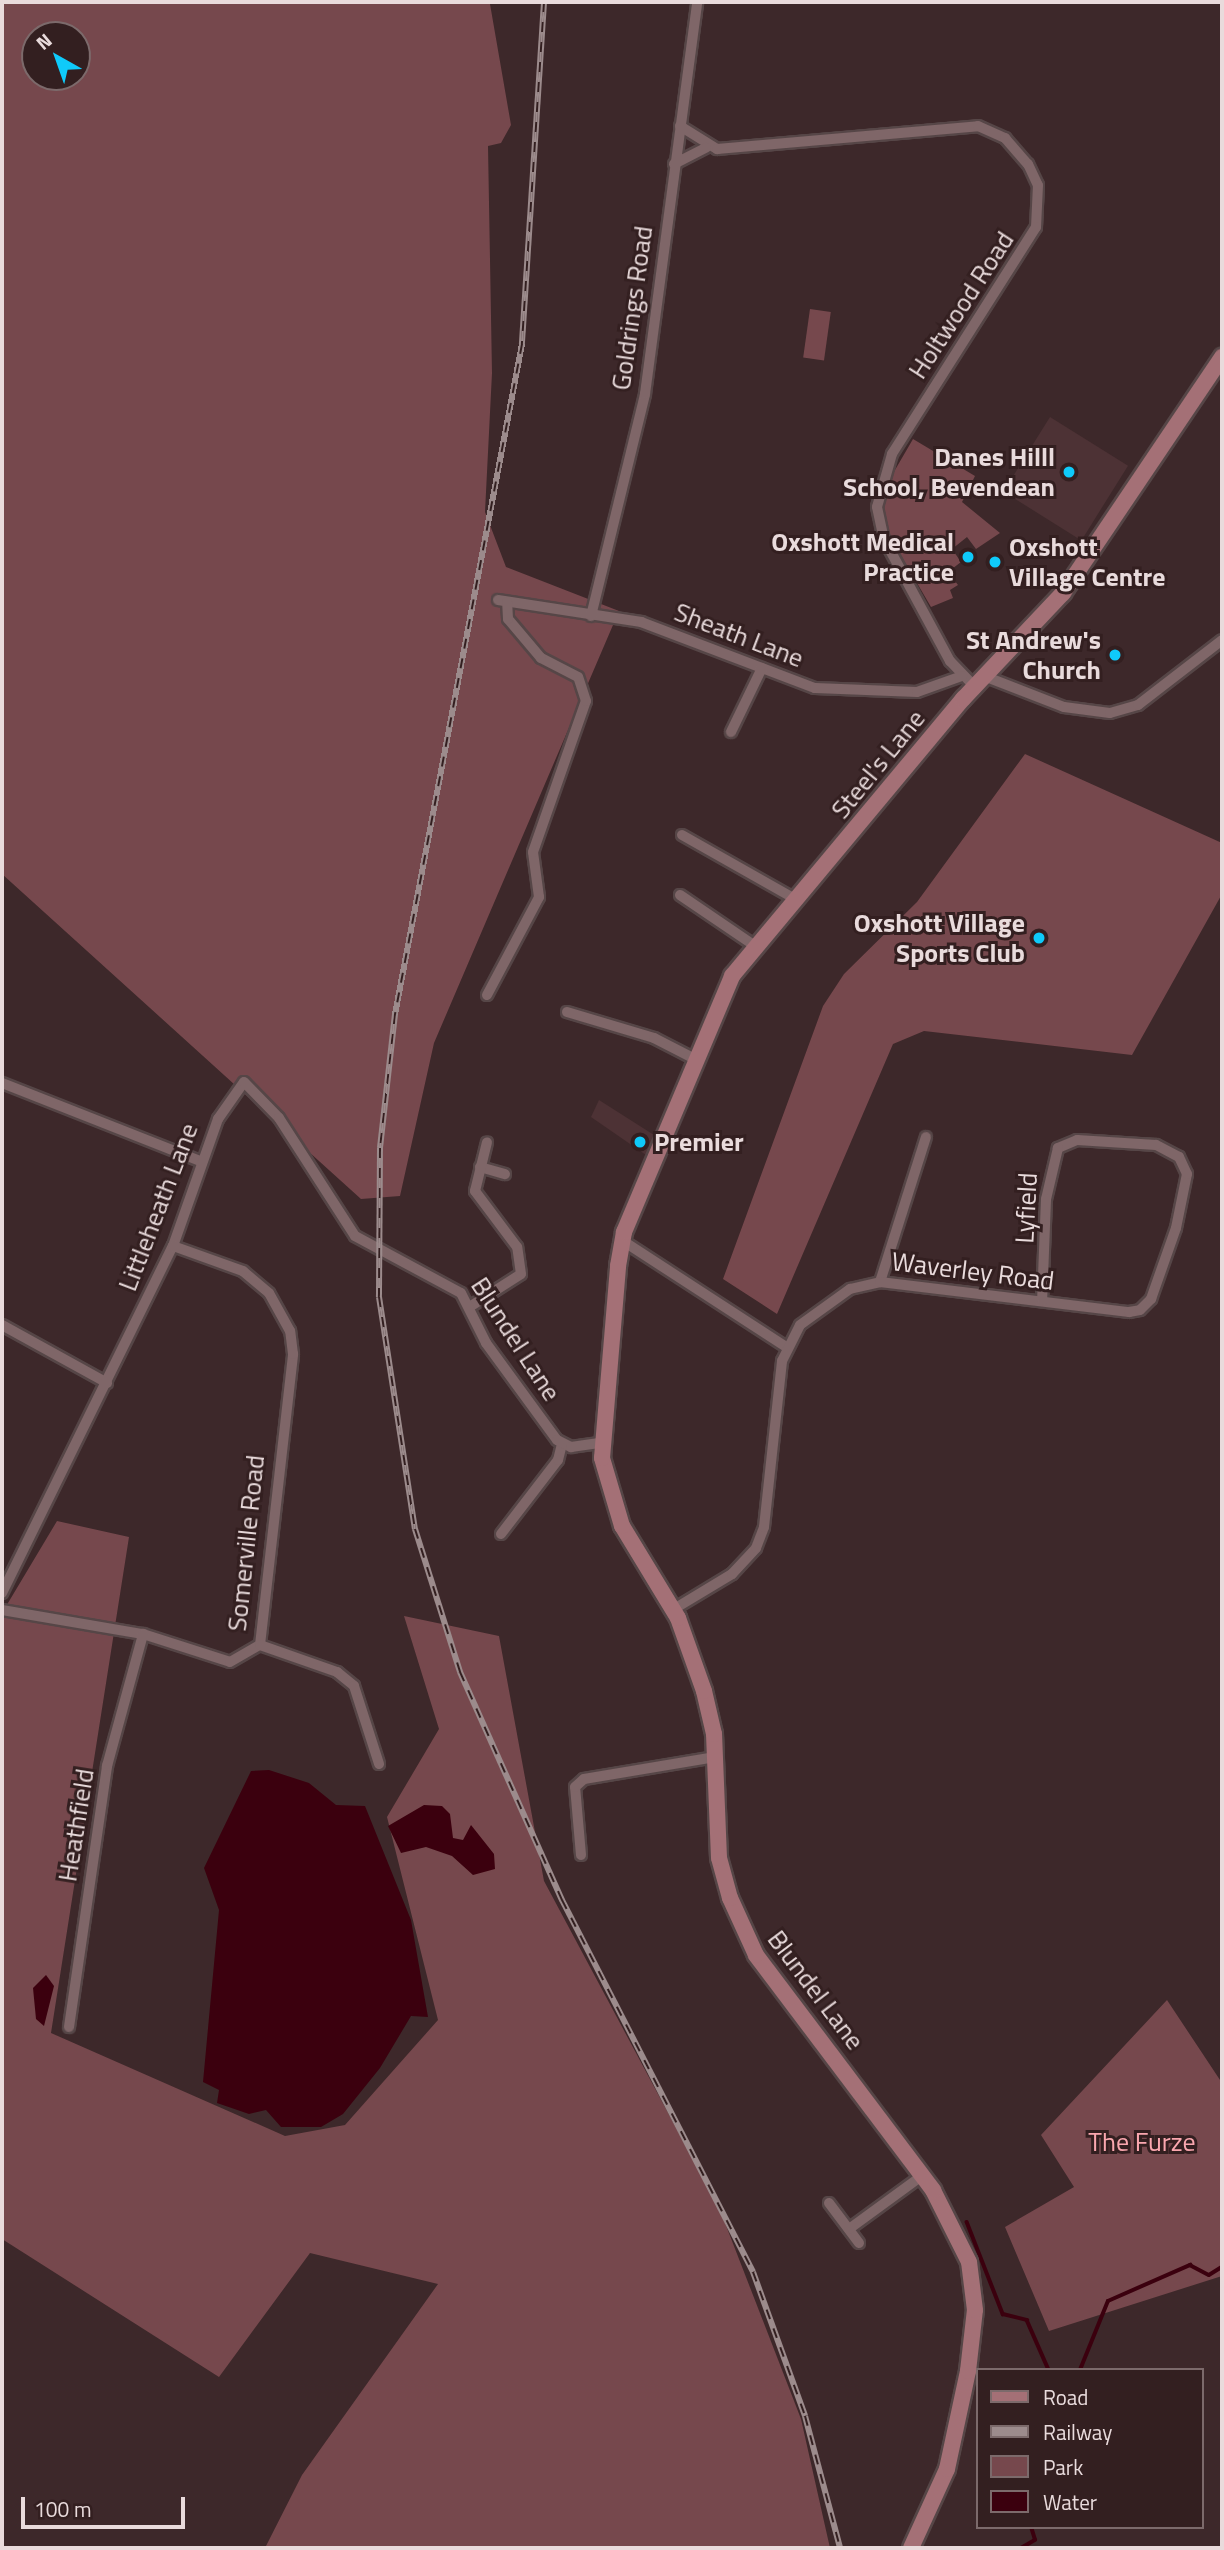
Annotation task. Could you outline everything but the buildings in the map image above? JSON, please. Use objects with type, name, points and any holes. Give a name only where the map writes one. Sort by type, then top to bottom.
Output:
[{"type":"street","name":"Goldrings Road","points":[[591,616],[645,394],[697,2]]},
{"type":"street","name":"Holtwood Road","points":[[674,164],[706,148],[799,145],[962,124],[1005,138],[1033,175],[1040,209],[1029,243],[892,454],[878,498],[884,539],[973,680]]},
{"type":"street","points":[[680,126],[706,148]]},
{"type":"street","name":"Steel's Lane","points":[[623,1237],[726,987],[754,946],[973,680],[1079,572],[1222,357]]},
{"type":"street","name":"Sheath Lane","points":[[487,995],[539,897],[533,852],[586,701],[578,677],[541,658],[508,619],[503,601],[664,629],[815,688],[878,692],[935,689],[973,680]]},
{"type":"street","points":[[973,680],[1064,707],[1110,713],[1138,705],[1221,644]]},
{"type":"street","points":[[731,732],[762,667]]},
{"type":"street","points":[[682,835],[795,899]]},
{"type":"street","points":[[680,895],[754,946]]},
{"type":"street","points":[[567,1013],[654,1038],[695,1059]]},
{"type":"street","name":"Littleheath Lane","points":[[2,1593],[173,1245],[200,1161],[218,1119],[244,1082],[279,1118],[343,1224],[386,1252]]},
{"type":"street","points":[[2,1083],[200,1161]]},
{"type":"street","points":[[880,1282],[926,1137]]},
{"type":"street","name":"Lyfield","points":[[1042,1301],[1046,1199],[1058,1148],[1077,1140],[1168,1149]]},
{"type":"street","points":[[471,1306],[521,1274],[517,1247],[477,1197],[480,1167],[487,1142]]},
{"type":"street","name":"Waverley Road","points":[[786,1347],[800,1325],[831,1301],[880,1282],[1129,1312],[1151,1299],[1186,1174],[1168,1149]]},
{"type":"street","points":[[480,1167],[505,1174]]},
{"type":"street","points":[[623,1237],[786,1347],[764,1527],[756,1548],[732,1574],[674,1609]]},
{"type":"street","name":"Blundel Lane","points":[[623,1237],[601,1443],[622,1526],[674,1609],[704,1691],[715,1758],[719,1857],[745,1936],[923,2175],[961,2240],[975,2310],[947,2469],[911,2548]]},
{"type":"street","name":"Somerville Road","points":[[2,1610],[143,1634],[230,1662],[260,1645],[293,1354],[290,1331],[269,1293],[243,1272],[173,1245]]},
{"type":"street","name":"Blundel Lane","points":[[386,1252],[451,1284],[471,1306],[502,1368],[562,1444]]},
{"type":"street","points":[[2,1325],[107,1383]]},
{"type":"street","points":[[501,1534],[558,1460],[562,1444],[601,1443]]},
{"type":"street","name":"Heathfield","points":[[69,2027],[107,1766],[143,1634]]},
{"type":"street","points":[[260,1645],[337,1672],[354,1686],[379,1764]]},
{"type":"street","points":[[581,1855],[575,1787],[584,1779],[715,1758]]},
{"type":"street","points":[[849,2229],[923,2175]]},
{"type":"street","points":[[829,2203],[859,2243]]},
{"type":"shaded area","name":"Danes Hilll School, Bevendean","points":[[1050,417],[1128,466],[1081,540],[1003,492]]},
{"type":"shaded area","points":[[599,1100],[654,1135],[646,1155],[591,1117]]},
{"type":"green space","points":[[2,2],[490,4],[511,125],[501,143],[488,146],[492,373],[485,512],[506,567],[619,611],[434,1043],[400,1196],[361,1199],[2,874]]},
{"type":"green space","points":[[810,309],[831,312],[824,360],[803,358]]},
{"type":"green space","points":[[913,439],[975,476],[962,502],[1000,533],[976,549],[967,537],[952,549],[961,562],[948,572],[958,585],[950,590],[953,598],[931,607],[889,535],[883,513],[888,482]]},
{"type":"green space","name":"Oxshott Village Sports Club","points":[[1025,754],[1222,843],[1222,894],[1132,1055],[924,1031],[893,1044],[777,1314],[723,1279],[823,1006],[844,974],[917,902]]},
{"type":"green space","points":[[57,1521],[129,1537],[51,2033],[285,2136],[345,2125],[438,2020],[387,1817],[439,1729],[404,1616],[499,1636],[544,1881],[720,2210],[801,2419],[830,2548],[265,2548],[302,2475],[438,2284],[310,2253],[219,2377],[2,2239],[2,1613]]},
{"type":"green space","name":"The Furze","points":[[1167,2000],[1222,2083],[1222,2276],[1049,2331],[1005,2227],[1074,2187],[1041,2135]]},
{"type":"water","points":[[269,1770],[309,1783],[336,1805],[365,1806],[411,1920],[428,2017],[411,2016],[380,2068],[343,2114],[321,2127],[281,2127],[266,2110],[249,2114],[217,2103],[219,2090],[203,2082],[219,1910],[204,1868],[251,1771]]},
{"type":"water","points":[[424,1805],[442,1806],[450,1814],[453,1838],[463,1840],[471,1825],[494,1854],[495,1869],[473,1875],[452,1856],[426,1847],[401,1853],[388,1826]]},
{"type":"water","points":[[46,1975],[54,1986],[44,2026],[36,2019],[33,1988]]},
{"type":"waterway","points":[[967,2222],[1003,2314],[1027,2320],[1048,2368]]},
{"type":"waterway","points":[[1081,2368],[1108,2301],[1190,2265],[1209,2275],[1222,2267]]},
{"type":"waterway","points":[[1021,2548],[1035,2540],[1032,2529]]},
{"type":"railway","points":[[544,2],[522,344],[395,1014],[380,1148],[379,1297],[415,1529],[460,1672],[562,1900],[753,2272],[805,2416],[840,2548]]},
{"type":"place","name":"Danes Hilll School, Bevendean","points":[[1069,472]]},
{"type":"place","name":"Oxshott Medical Practice","points":[[968,557]]},
{"type":"place","name":"Oxshott Village Centre","points":[[995,562]]},
{"type":"place","name":"St Andrew's Church","points":[[1115,655]]},
{"type":"place","name":"Oxshott Village Sports Club","points":[[1039,938]]},
{"type":"place","name":"Premier","points":[[640,1142]]}]
